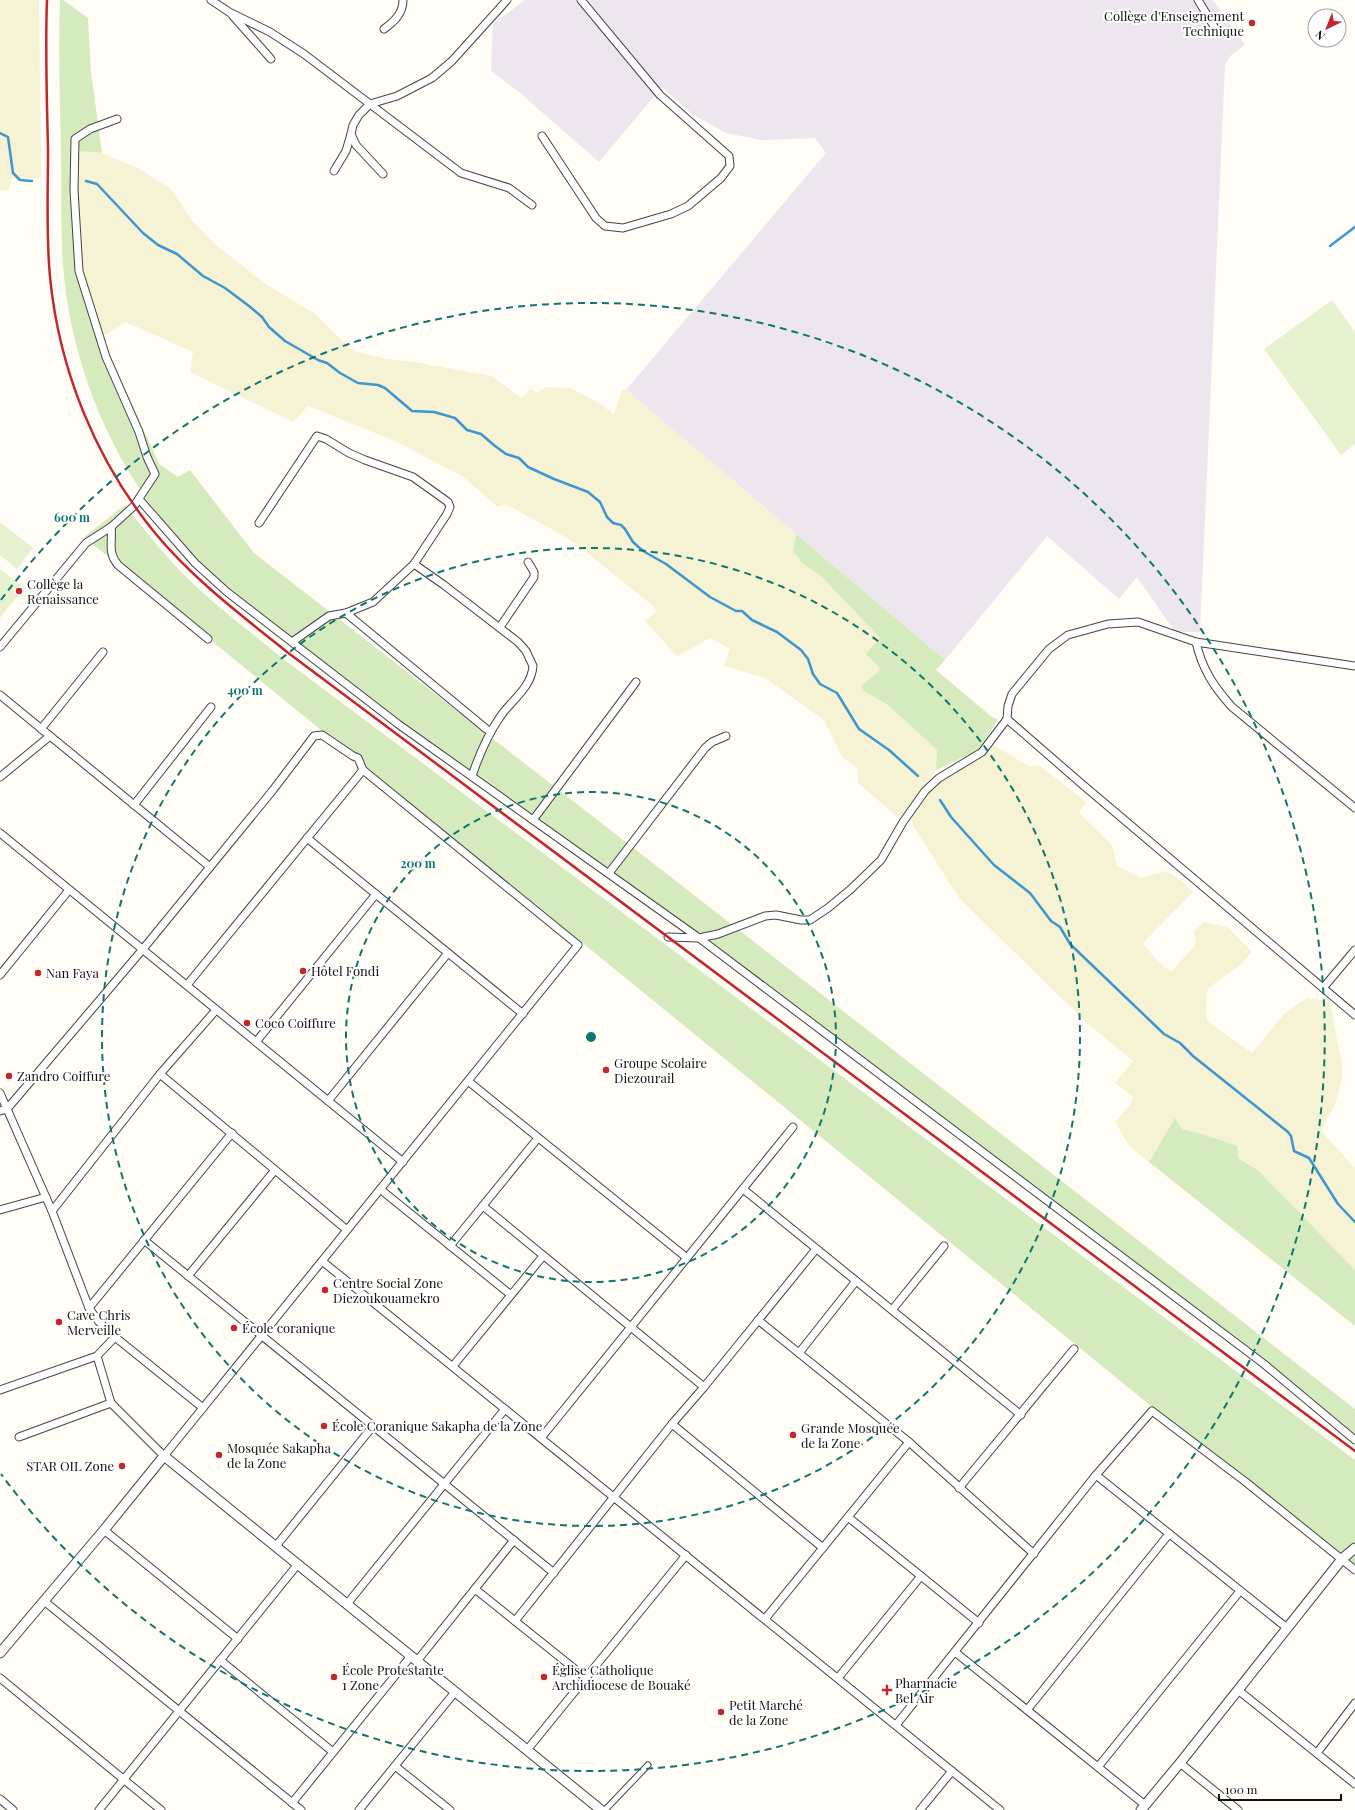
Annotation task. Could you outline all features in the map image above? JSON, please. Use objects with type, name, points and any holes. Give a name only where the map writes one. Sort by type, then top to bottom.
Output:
[{"type":"street","points":[[211,0],[229,12],[270,32],[298,50],[461,173],[509,188],[532,205]]},
{"type":"street","points":[[384,29],[393,22],[403,9],[403,0]]},
{"type":"street","points":[[334,171],[346,151],[353,125],[359,115],[370,104],[397,96],[432,78],[452,61],[507,0]]},
{"type":"street","points":[[542,136],[596,218],[605,226],[624,228],[671,214],[688,206],[721,178],[730,166],[728,156],[660,95],[581,0]]},
{"type":"street","points":[[1198,0],[1218,33]]},
{"type":"street","points":[[229,12],[271,59]]},
{"type":"street","points":[[0,647],[86,543],[111,526],[134,506],[155,474],[147,457],[139,432],[106,358],[79,271],[75,228],[75,139],[90,130],[117,119]]},
{"type":"street","points":[[351,134],[356,145],[383,174]]},
{"type":"street","points":[[259,523],[317,436],[326,439],[349,453],[365,460],[413,477],[448,502],[450,507],[447,514],[414,564],[373,602],[346,613],[329,616],[292,642]]},
{"type":"street","points":[[139,499],[195,563],[227,592],[398,724],[700,938],[1264,1364],[1355,1440]]},
{"type":"street","points":[[111,526],[112,558],[208,639]]},
{"type":"street","points":[[500,627],[534,576],[534,572],[528,562]]},
{"type":"street","points":[[414,564],[500,627],[526,651],[533,666],[528,684],[501,716],[482,745],[472,776]]},
{"type":"street","points":[[346,613],[490,732]]},
{"type":"street","points":[[668,937],[700,938],[718,934],[766,916],[776,915],[801,920],[810,920],[828,908],[881,860],[902,822],[925,791],[939,778],[982,752],[1007,719],[1008,706],[1012,694],[1049,649],[1068,635],[1108,624],[1138,622],[1196,642],[1355,666]]},
{"type":"street","points":[[1196,642],[1200,659],[1207,675],[1232,707],[1355,808]]},
{"type":"street","points":[[41,729],[103,652]]},
{"type":"street","points":[[533,820],[636,682]]},
{"type":"street","points":[[0,695],[210,867]]},
{"type":"street","points":[[134,805],[211,707]]},
{"type":"street","points":[[1007,719],[1355,1015]]},
{"type":"street","points":[[0,1653],[104,1530],[578,945],[363,770],[358,758],[344,751],[322,735],[314,736],[143,949],[4,1110]]},
{"type":"street","points":[[0,777],[50,736]]},
{"type":"street","points":[[609,873],[705,748],[712,742],[726,736]]},
{"type":"street","points":[[187,985],[363,770]]},
{"type":"street","points":[[0,833],[403,1162]]},
{"type":"street","points":[[307,838],[523,1014]]},
{"type":"street","points":[[0,975],[69,890]]},
{"type":"street","points":[[256,1042],[376,894]]},
{"type":"street","points":[[1323,988],[1355,950]]},
{"type":"street","points":[[328,1101],[448,953]]},
{"type":"street","points":[[52,1211],[160,1074],[216,1010]]},
{"type":"street","points":[[160,1074],[347,1230]]},
{"type":"street","points":[[468,1081],[687,1258]]},
{"type":"street","points":[[0,1093],[4,1110],[52,1211],[89,1308],[99,1322],[115,1337],[203,1408]]},
{"type":"street","points":[[541,1438],[793,1127]]},
{"type":"street","points":[[89,1308],[232,1133]]},
{"type":"street","points":[[450,1246],[538,1138]]},
{"type":"street","points":[[188,1276],[275,1170]]},
{"type":"street","points":[[380,1189],[511,1295]]},
{"type":"street","points":[[743,1189],[1021,1415]]},
{"type":"street","points":[[0,1210],[46,1197]]},
{"type":"street","points":[[483,1206],[704,1387]]},
{"type":"street","points":[[144,1240],[554,1573]]},
{"type":"street","points":[[892,1310],[944,1246]]},
{"type":"street","points":[[515,1621],[613,1496],[816,1249]]},
{"type":"street","points":[[453,1366],[543,1256]]},
{"type":"street","points":[[322,1261],[1000,1810]]},
{"type":"street","points":[[799,1353],[856,1281]]},
{"type":"street","points":[[758,1320],[909,1442],[1034,1554]]},
{"type":"street","points":[[0,1390],[97,1356],[115,1337]]},
{"type":"street","points":[[959,1488],[1021,1415],[1074,1349]]},
{"type":"street","points":[[97,1356],[111,1403],[164,1456],[601,1810]]},
{"type":"street","points":[[19,1437],[111,1403]]},
{"type":"street","points":[[347,1604],[505,1409]]},
{"type":"street","points":[[896,1725],[1096,1475],[1150,1412],[1154,1411],[1355,1570]]},
{"type":"street","points":[[672,1424],[823,1548]]},
{"type":"street","points":[[276,1546],[373,1426]]},
{"type":"street","points":[[765,1619],[909,1442]]},
{"type":"street","points":[[1096,1475],[1287,1628]]},
{"type":"street","points":[[848,1517],[979,1623]]},
{"type":"street","points":[[104,1530],[238,1638]]},
{"type":"street","points":[[1027,1710],[1169,1534]]},
{"type":"street","points":[[292,1803],[333,1752],[475,1588],[514,1540]]},
{"type":"street","points":[[955,1652],[1098,1767],[1143,1807],[1180,1763],[1342,1559],[1355,1548]]},
{"type":"street","points":[[527,1750],[686,1555]]},
{"type":"street","points":[[99,1810],[298,1564]]},
{"type":"street","points":[[838,1678],[921,1576]]},
{"type":"street","points":[[475,1588],[586,1678]]},
{"type":"street","points":[[1098,1767],[1240,1591]]},
{"type":"street","points":[[44,1601],[301,1810]]},
{"type":"street","points":[[220,1660],[333,1752]]},
{"type":"street","points":[[0,1678],[161,1810]]},
{"type":"street","points":[[1238,1690],[1355,1784]]},
{"type":"street","points":[[360,1810],[455,1692]]},
{"type":"street","points":[[1317,1752],[1355,1703]]},
{"type":"street","points":[[1180,1763],[1238,1810]]},
{"type":"street","points":[[605,1810],[648,1765]]},
{"type":"street","points":[[395,1766],[450,1810]]},
{"type":"street","points":[[920,1810],[952,1771]]},
{"type":"street","points":[[0,1799],[13,1810]]},
{"type":"shaded area","points":[[0,0],[39,0],[41,178],[12,179],[8,191],[0,190]]},
{"type":"shaded area","points":[[525,0],[1213,0],[1245,45],[1230,56],[1225,65],[1200,632],[1175,632],[1137,577],[1119,599],[1047,536],[945,660],[626,390],[826,153],[815,138],[761,140],[726,133],[692,114],[662,87],[599,162],[519,92],[491,71],[493,24]]},
{"type":"shaded area","points":[[78,151],[102,153],[138,168],[171,189],[191,219],[217,246],[266,284],[315,314],[353,351],[387,359],[414,362],[492,376],[521,398],[531,389],[537,393],[546,387],[571,388],[602,405],[614,415],[622,389],[626,390],[796,534],[793,551],[802,563],[822,577],[880,638],[881,669],[861,686],[864,691],[888,705],[937,750],[936,770],[904,813],[896,816],[858,783],[857,768],[843,758],[824,720],[765,678],[724,666],[730,649],[710,638],[677,656],[645,621],[656,612],[653,606],[576,544],[555,531],[505,504],[498,507],[462,476],[395,441],[308,406],[293,422],[190,372],[193,352],[126,322],[102,337],[82,278]]},
{"type":"shaded area","points":[[994,745],[1030,767],[1039,765],[1086,802],[1079,813],[1112,845],[1117,866],[1141,878],[1166,871],[1182,881],[1193,892],[1143,943],[1154,957],[1171,972],[1196,944],[1194,931],[1204,922],[1227,927],[1252,952],[1239,966],[1208,988],[1206,1005],[1207,1021],[1252,1053],[1284,1014],[1307,998],[1330,1002],[1342,1066],[1342,1078],[1335,1105],[1321,1131],[1355,1168],[1355,1270],[1258,1170],[1202,1134],[1182,1129],[1175,1118],[1149,1162],[1130,1147],[1115,1122],[1130,1105],[1133,1097],[1115,1083],[1133,1061],[1089,1025],[960,899],[913,826],[911,813],[939,780],[959,769]]},
{"type":"green space","points":[[60,0],[63,0],[88,18],[91,72],[102,153],[78,151],[82,278],[102,337],[159,464],[178,477],[190,470],[254,553],[1355,1409],[1355,1437],[1132,1267],[295,642],[211,572],[180,541],[146,498],[127,469],[111,439],[85,376],[76,343],[64,276],[62,245],[59,57]]},
{"type":"green space","points":[[1332,300],[1355,332],[1355,444],[1341,455],[1264,349]]},
{"type":"green space","points":[[125,505],[159,548],[182,573],[218,606],[282,658],[1355,1460],[1355,1572],[84,537]]},
{"type":"green space","points":[[0,522],[33,548],[17,569],[0,555]]},
{"type":"green space","points":[[796,534],[945,660],[936,670],[993,718],[998,719],[979,750],[936,770],[937,750],[888,705],[864,691],[861,686],[881,669],[866,654],[880,638],[822,577],[802,563],[793,551]]},
{"type":"green space","points":[[0,569],[24,588],[0,618]]},
{"type":"green space","points":[[1175,1118],[1182,1129],[1237,1146],[1238,1158],[1258,1170],[1355,1270],[1355,1326],[1149,1162]]},
{"type":"waterway","points":[[0,133],[8,137],[13,173],[20,180],[32,181]]},
{"type":"waterway","points":[[86,181],[97,184],[143,233],[158,245],[177,254],[203,276],[225,288],[249,306],[285,341],[318,360],[327,363],[340,373],[358,383],[378,385],[385,388],[412,411],[434,412],[455,418],[467,430],[481,434],[506,454],[519,458],[528,467],[588,492],[600,502],[607,517],[613,523],[621,525],[633,542],[643,551],[666,564],[710,597],[736,611],[742,611],[752,620],[777,632],[801,650],[808,659],[813,674],[820,684],[837,693],[859,729],[889,750],[918,776]]},
{"type":"waterway","points":[[1330,246],[1355,227]]},
{"type":"waterway","points":[[940,800],[951,817],[994,865],[1030,893],[1051,921],[1060,927],[1070,944],[1164,1034],[1180,1043],[1193,1056],[1288,1132],[1291,1136],[1294,1151],[1309,1158],[1338,1204],[1355,1222]]},
{"type":"railway","points":[[47,0],[46,57],[48,246],[50,277],[62,346],[72,380],[98,445],[115,476],[134,505],[170,550],[218,596],[287,652],[1355,1451]]},
{"type":"place","name":"Collège d'Enseignement Technique","points":[[1252,23]]},
{"type":"place","name":"Collège la Renaissance","points":[[19,591]]},
{"type":"place","name":"Hôtel Fondi","points":[[303,971]]},
{"type":"place","name":"Nan Faya","points":[[38,973]]},
{"type":"place","name":"Coco Coiffure","points":[[247,1023]]},
{"type":"place","name":"Groupe Scolaire Diezourail","points":[[606,1070]]},
{"type":"place","name":"Zandro Coiffure","points":[[9,1076]]},
{"type":"place","name":"Centre Social Zone Diezoukouamekro","points":[[325,1290]]},
{"type":"place","name":"Cave Chris Merveille","points":[[59,1322]]},
{"type":"place","name":"École coranique","points":[[234,1328]]},
{"type":"place","name":"École Coranique Sakapha de la Zone","points":[[324,1426]]},
{"type":"place","name":"Grande Mosquée de la Zone","points":[[793,1435]]},
{"type":"place","name":"Mosquée Sakapha de la Zone","points":[[219,1455]]},
{"type":"place","name":"STAR OIL Zone","points":[[122,1466]]},
{"type":"place","name":"École Protestante 1 Zone","points":[[334,1677]]},
{"type":"place","name":"Église Catholique Archidiocese de Bouaké","points":[[544,1677]]},
{"type":"place","name":"Pharmacie Bel Air","points":[[887,1690]]},
{"type":"place","name":"Petit Marché de la Zone","points":[[721,1712]]}]
